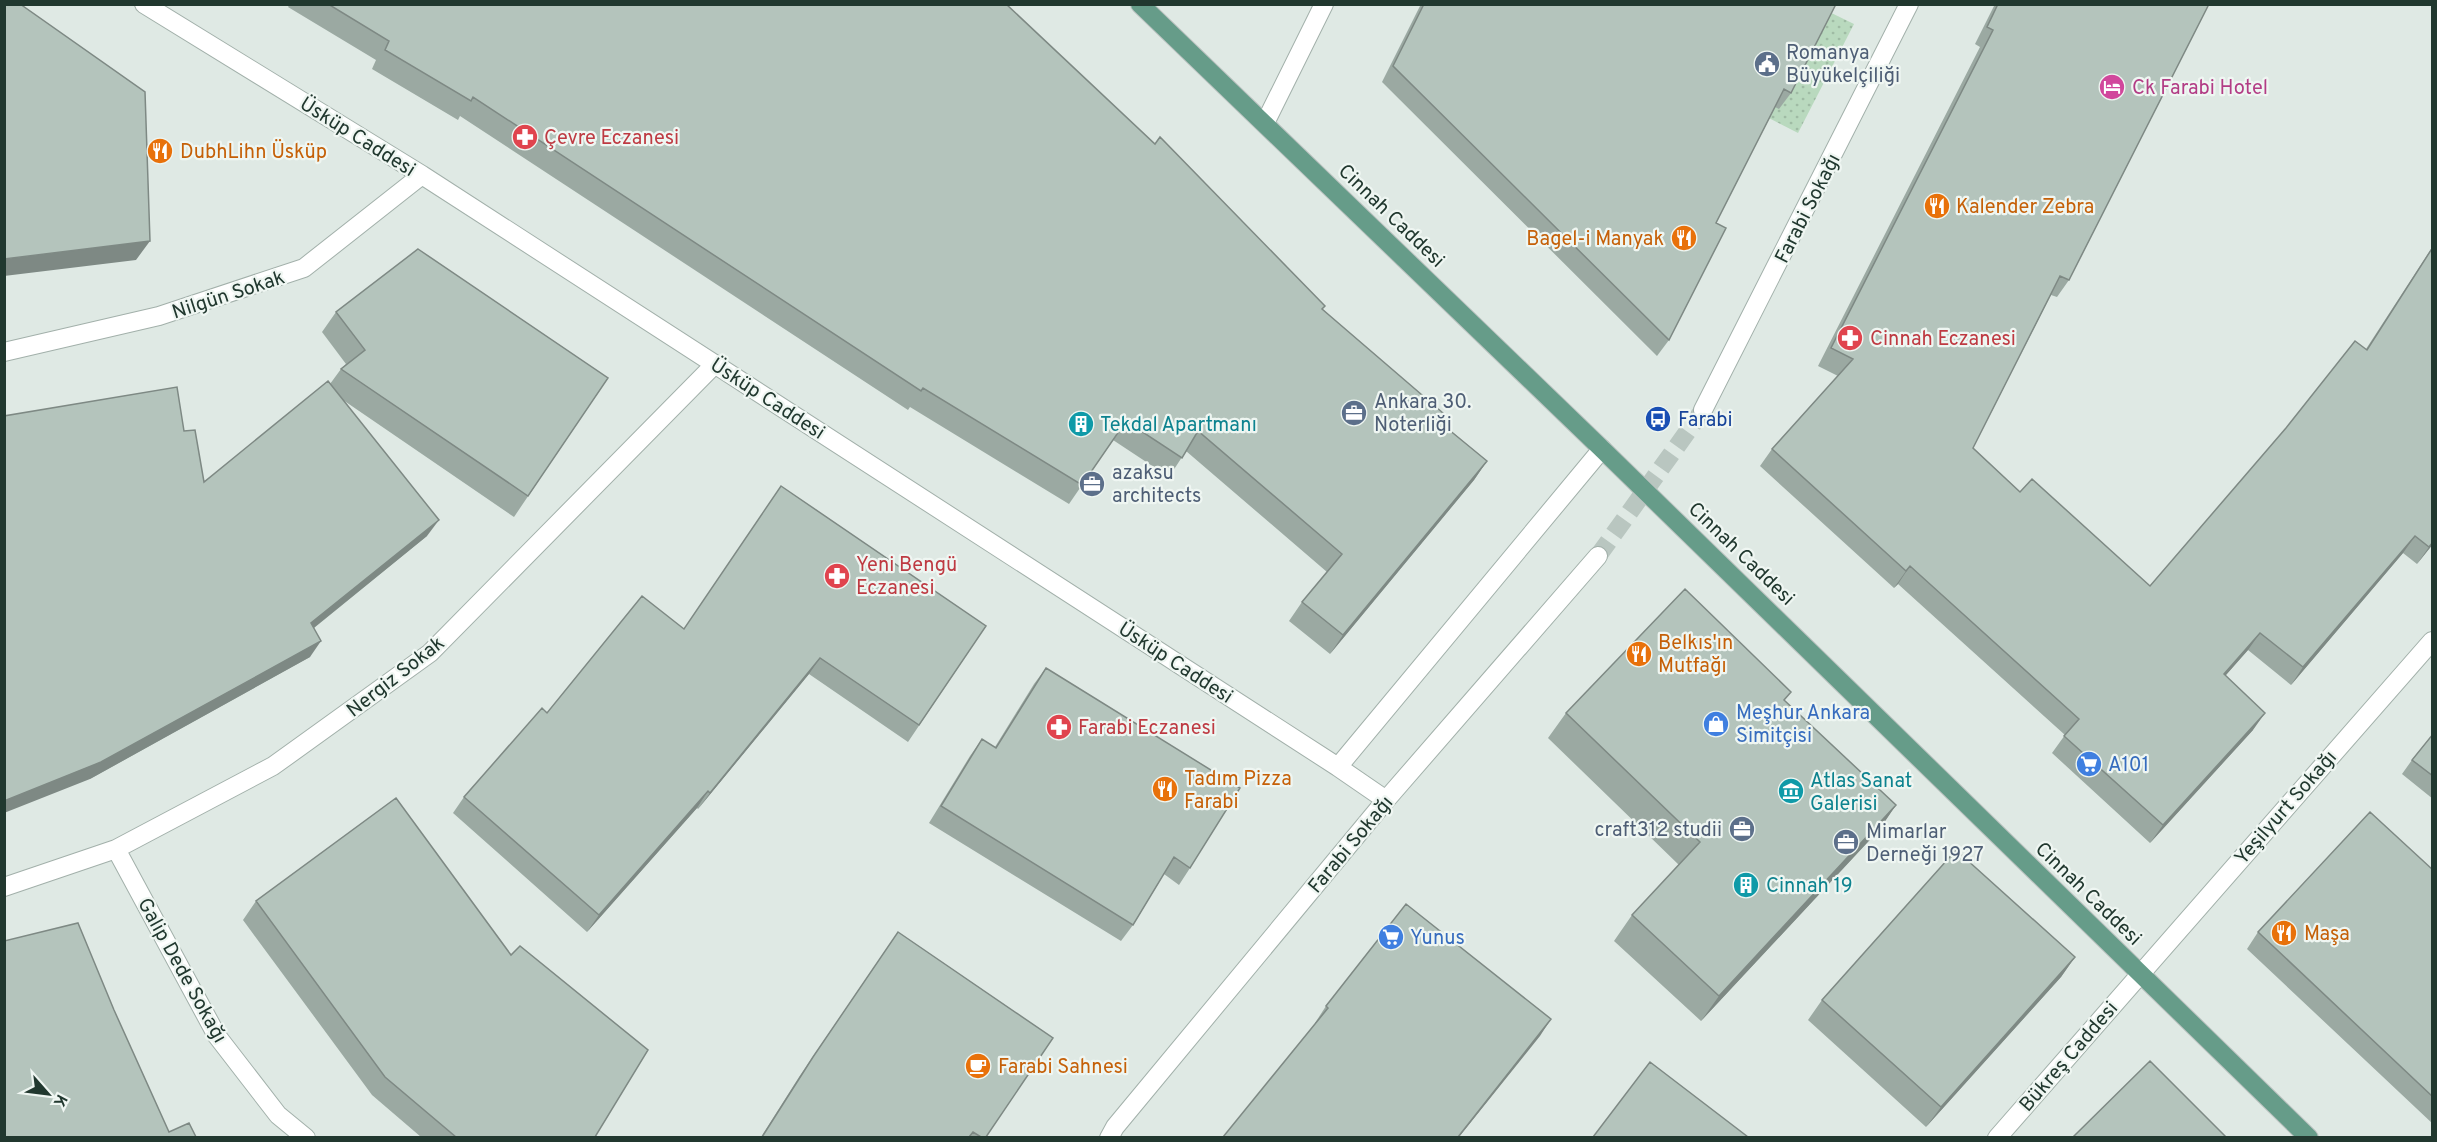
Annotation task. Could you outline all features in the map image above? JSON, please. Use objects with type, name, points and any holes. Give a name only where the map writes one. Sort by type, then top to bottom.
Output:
[{"type":"main road","name":"Cinnah Caddesi","points":[[1140,4],[1602,449],[2138,974],[2309,1137]]},
{"type":"street","name":"Üsküp Caddesi","points":[[144,4],[422,175],[1338,766],[1386,800]]},
{"type":"street","points":[[1265,123],[1324,4]]},
{"type":"street","name":"Farabi Sokağı","points":[[1703,410],[1909,4]]},
{"type":"street","name":"Nilgün Sokak","points":[[4,352],[159,316],[304,268],[422,175]]},
{"type":"street","name":"Nergiz Sokak","points":[[4,887],[116,849],[273,766],[430,653],[715,364]]},
{"type":"street","points":[[1338,766],[1602,449]]},
{"type":"street","name":"Farabi Sokağı","points":[[1109,1137],[1386,800],[1598,556]]},
{"type":"street","name":"Yeşilyurt Sokağı","points":[[2138,974],[2433,640]]},
{"type":"street","name":"Galip Dede Sokağı","points":[[116,849],[217,1036],[278,1115],[306,1137]]},
{"type":"street","name":"Bükreş Caddesi","points":[[1997,1137],[2138,974]]},
{"type":"green space","points":[[1621,4],[1815,5],[1854,24],[1798,133],[1606,35]]},
{"type":"building","points":[[4,4],[20,4],[145,92],[150,241],[4,259]]},
{"type":"building","points":[[328,4],[1006,4],[1155,144],[1160,137],[1325,306],[1322,309],[1443,413],[1437,420],[1487,461],[1343,635],[1302,602],[1342,554],[1198,431],[1182,458],[1126,421],[1082,485],[923,388],[921,391],[473,97],[471,101],[385,50],[389,41]]},
{"type":"building","points":[[1424,4],[1836,4],[1791,93],[1784,89],[1716,223],[1726,228],[1669,340],[1393,66]]},
{"type":"building","points":[[1998,4],[2209,4],[2069,280],[2060,276],[1973,448],[2020,492],[2032,479],[2150,586],[2286,428],[2355,341],[2367,350],[2433,247],[2433,542],[2429,547],[2415,536],[2303,667],[2260,633],[2224,674],[2265,713],[2163,825],[2064,736],[2079,719],[1910,566],[1906,571],[1772,449],[1853,359],[1831,348],[1993,30],[1987,27]]},
{"type":"building","points":[[418,249],[608,378],[528,496],[341,369],[365,350],[336,312]]},
{"type":"building","points":[[328,381],[439,520],[311,623],[321,641],[101,762],[4,801],[4,416],[177,387],[184,431],[195,430],[204,482]]},
{"type":"building","points":[[781,486],[986,626],[919,725],[820,658],[710,793],[708,791],[599,915],[464,797],[542,708],[547,713],[642,596],[684,629]]},
{"type":"building","points":[[1685,589],[1791,692],[1784,700],[1896,805],[1719,996],[1632,915],[1700,842],[1566,713]]},
{"type":"building","points":[[1046,668],[1240,788],[1190,868],[1174,857],[1133,925],[941,806],[982,739],[996,748]]},
{"type":"building","points":[[2433,734],[2433,776],[2412,760]]},
{"type":"building","points":[[396,798],[511,955],[520,946],[648,1050],[595,1137],[456,1137],[385,1077],[256,901]]},
{"type":"building","points":[[2370,812],[2433,870],[2433,1097],[2258,932]]},
{"type":"building","points":[[1956,850],[2075,957],[1941,1107],[1822,1000]]},
{"type":"building","points":[[1406,904],[1551,1019],[1458,1137],[1223,1137],[1328,1008],[1326,1006]]},
{"type":"building","points":[[78,923],[169,1132],[189,1123],[196,1137],[4,1137],[4,941]]},
{"type":"building","points":[[898,932],[1053,1038],[986,1137],[973,1132],[969,1137],[762,1137],[813,1057]]},
{"type":"building","points":[[2150,1061],[2226,1137],[2073,1137]]},
{"type":"building","points":[[1650,1062],[1748,1137],[1593,1137]]},
{"type":"tunnel","points":[[1598,556],[1703,410]]},
{"type":"place","name":"Romanya Büyükelçiliği","points":[[1767,64]]},
{"type":"place","name":"Ck Farabi Hotel","points":[[2112,87]]},
{"type":"place","name":"Çevre Eczanesi","points":[[525,137]]},
{"type":"place","name":"DubhLihn Üsküp","points":[[160,151]]},
{"type":"place","name":"Kalender Zebra","points":[[1937,206]]},
{"type":"place","name":"Bagel-i Manyak","points":[[1684,238]]},
{"type":"place","name":"Cinnah Eczanesi","points":[[1850,338]]},
{"type":"place","name":"Ankara 30. Noterliği","points":[[1354,413]]},
{"type":"place","name":"Farabi","points":[[1658,419]]},
{"type":"place","name":"Tekdal Apartmanı","points":[[1081,424]]},
{"type":"place","name":"azaksu architects","points":[[1092,484]]},
{"type":"place","name":"Yeni Bengü Eczanesi","points":[[837,576]]},
{"type":"place","name":"Belkıs'ın Mutfağı","points":[[1639,654]]},
{"type":"place","name":"Meşhur Ankara Simitçisi","points":[[1716,724]]},
{"type":"place","name":"Farabi Eczanesi","points":[[1059,727]]},
{"type":"place","name":"A101","points":[[2089,764]]},
{"type":"place","name":"Tadım Pizza Farabi","points":[[1165,789]]},
{"type":"place","name":"Atlas Sanat Galerisi","points":[[1791,791]]},
{"type":"place","name":"craft312 studii","points":[[1742,829]]},
{"type":"place","name":"Mimarlar Derneği 1927","points":[[1846,842]]},
{"type":"place","name":"Cinnah 19","points":[[1746,885]]},
{"type":"place","name":"Maşa","points":[[2284,933]]},
{"type":"place","name":"Yunus","points":[[1391,937]]},
{"type":"place","name":"Farabi Sahnesi","points":[[978,1066]]}]
